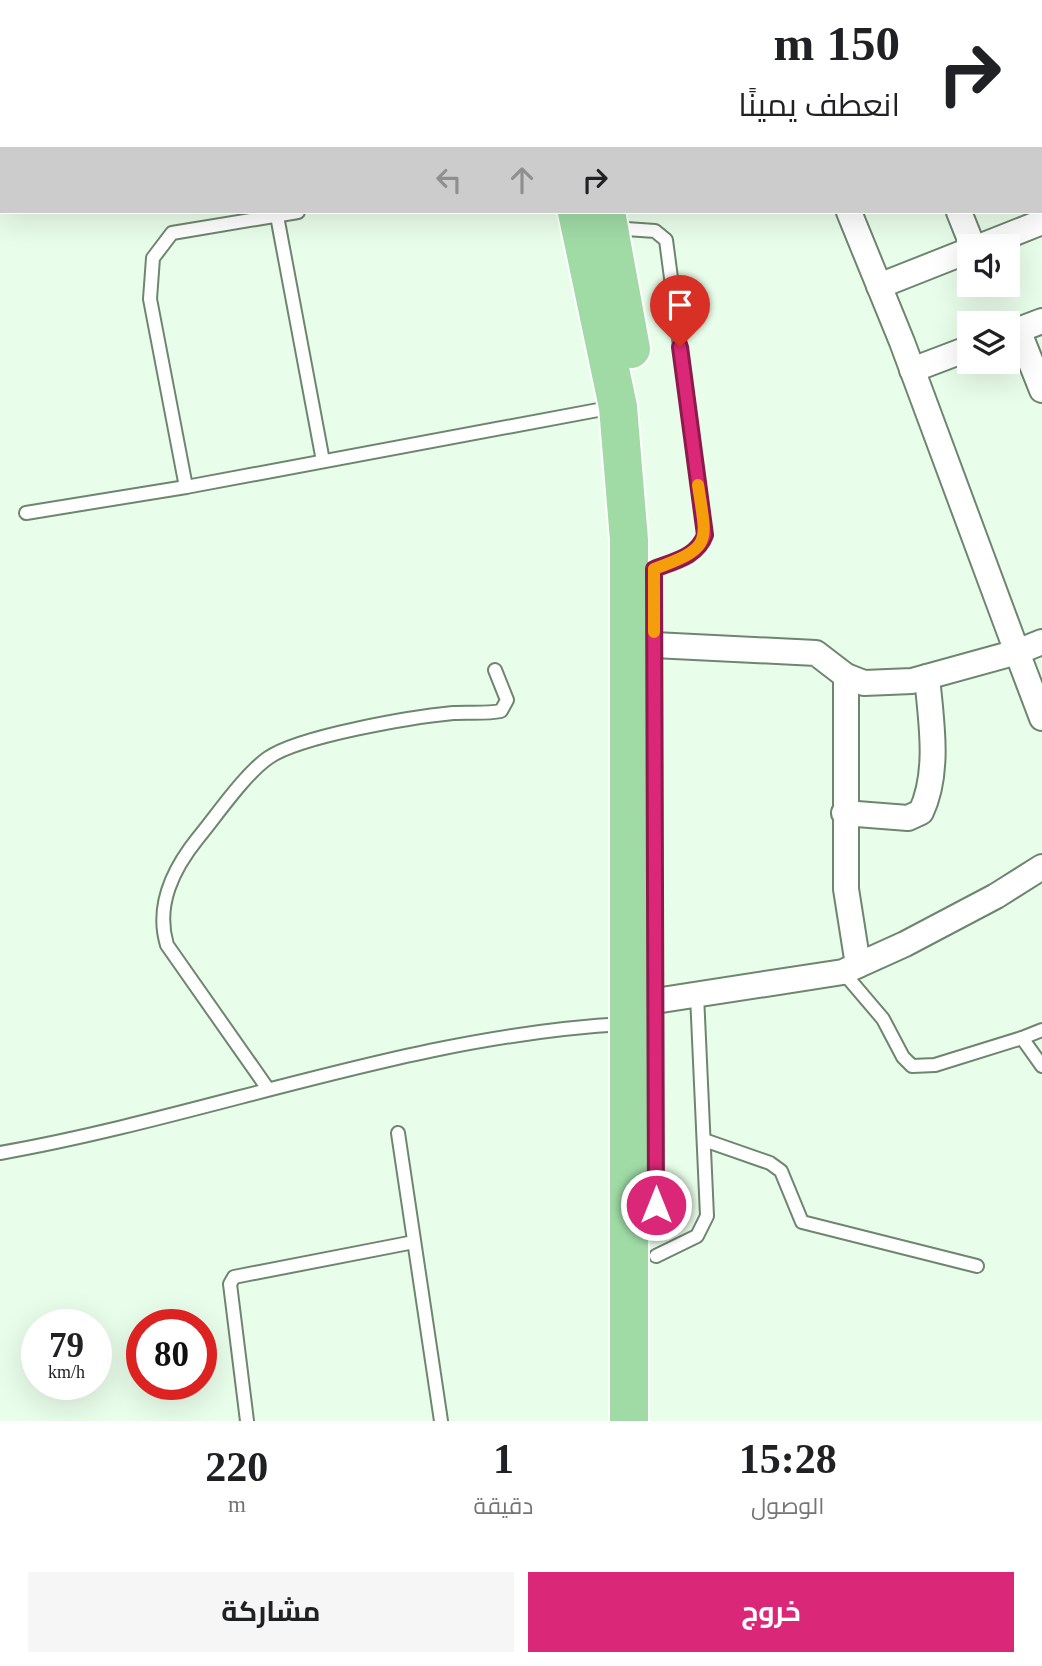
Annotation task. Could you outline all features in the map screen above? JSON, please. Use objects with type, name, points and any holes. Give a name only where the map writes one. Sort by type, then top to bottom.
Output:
[{"type":"highway","points":[[597,217],[618,407],[629,540],[642,1013],[656,1256],[656,1421]]},
{"type":"highway","points":[[597,217],[640,401],[650,491],[654,569],[654,645],[629,1421]]},
{"type":"street","points":[[850,214],[912,370],[1042,718]]},
{"type":"street","points":[[960,214],[966,234]]},
{"type":"street","points":[[1012,234],[1042,222]]},
{"type":"street","points":[[879,286],[957,255]]},
{"type":"street","points":[[1020,329],[1042,321]]},
{"type":"street","points":[[1020,346],[1042,390]]},
{"type":"street","points":[[912,370],[957,353]]},
{"type":"street","points":[[654,645],[807,651],[829,661],[846,676],[864,683],[912,681],[1017,652],[1042,642]]},
{"type":"street","points":[[846,676],[844,813],[850,968]]},
{"type":"street","points":[[844,813],[908,818],[921,812],[929,795],[931,771],[927,677]]},
{"type":"street","points":[[642,1013],[697,995],[850,968],[996,896],[1042,867]]},
{"type":"lane","points":[[186,487],[150,299],[153,258],[172,233],[288,214]]},
{"type":"lane","points":[[277,216],[323,461]]},
{"type":"lane","points":[[597,217],[655,231],[666,240],[705,535],[702,544],[691,555],[654,569]]},
{"type":"lane","points":[[26,513],[186,487],[618,407]]},
{"type":"lane","points":[[268,1089],[167,945],[162,927],[163,908],[178,867],[249,775],[270,757],[307,743],[415,718],[500,711],[507,700],[495,670]]},
{"type":"lane","points":[[850,968],[883,1019],[903,1057],[912,1066],[936,1065],[1042,1030]]},
{"type":"lane","points":[[656,1256],[697,1236],[707,1216],[697,995]]},
{"type":"lane","points":[[0,1153],[92,1137],[268,1089],[493,1040],[642,1013]]},
{"type":"lane","points":[[1022,1038],[1042,1066]]},
{"type":"lane","points":[[398,1133],[441,1421]]},
{"type":"lane","points":[[704,1140],[770,1163],[780,1171],[802,1222],[977,1266]]},
{"type":"lane","points":[[247,1421],[230,1284],[234,1277],[414,1242]]},
{"type":"slow traffic","points":[[654,632],[654,569],[691,555],[702,544],[705,535],[698,485]]},
{"type":"route","points":[[656,1205],[654,569],[691,555],[702,544],[705,535],[680,347]]}]
